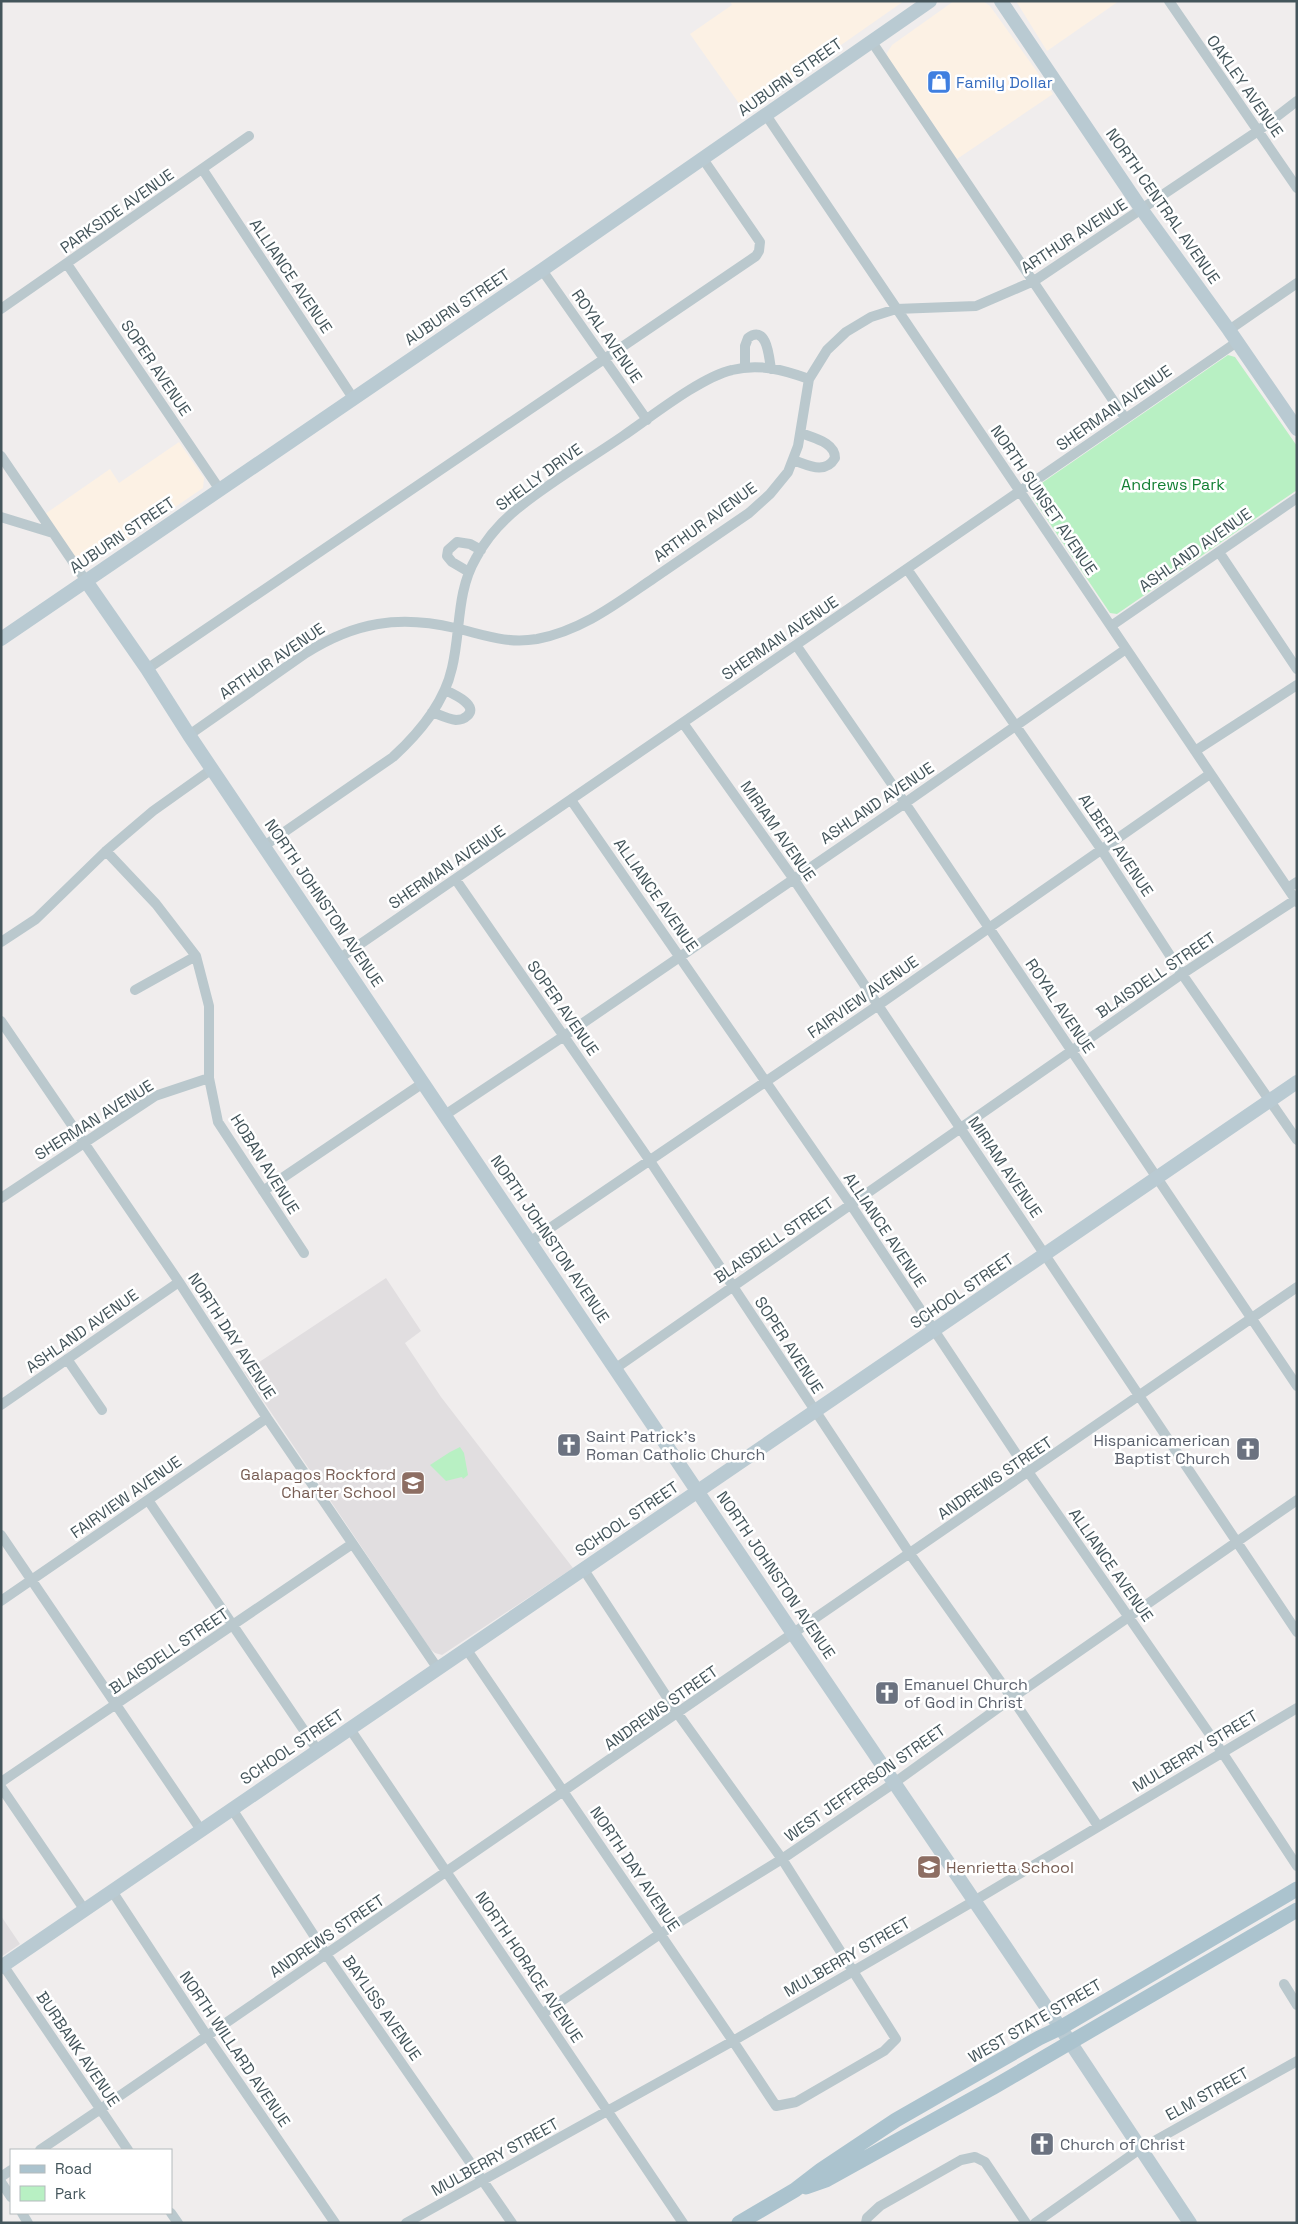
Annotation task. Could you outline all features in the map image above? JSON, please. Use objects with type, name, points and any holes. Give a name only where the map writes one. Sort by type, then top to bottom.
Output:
[{"type":"main road","name":"AUBURN STREET","points":[[1,639],[542,270],[930,1]]},
{"type":"main road","name":"NORTH CENTRAL AVENUE","points":[[1001,1],[1142,210],[1238,342],[1297,429]]},
{"type":"main road","name":"NORTH JOHNSTON AVENUE","points":[[86,581],[147,669],[189,735],[1190,2223]]},
{"type":"main road","name":"SCHOOL STREET","points":[[2,1966],[815,1413],[1297,1082]]},
{"type":"main road","name":"WEST STATE STREET","points":[[739,2223],[795,2190],[896,2120],[1038,2038],[1060,2028],[1297,1889]]},
{"type":"main road","name":"WEST STATE STREET","points":[[795,2190],[826,2180],[1070,2042],[1297,1910]]},
{"type":"street","name":"OAKLEY AVENUE","points":[[1169,1],[1297,188]]},
{"type":"street","points":[[872,42],[1126,418]]},
{"type":"street","name":"ARTHUR AVENUE","points":[[189,735],[306,653],[345,632],[368,625],[396,622],[432,624],[457,628],[484,637],[510,641],[538,638],[580,626],[596,618],[754,509],[788,472],[794,460],[801,433],[809,379],[827,350],[846,332],[871,317],[896,309],[976,306],[1034,282],[1258,131],[1297,101]]},
{"type":"street","name":"NORTH SUNSET AVENUE","points":[[766,115],[1296,901]]},
{"type":"street","name":"PARKSIDE AVENUE","points":[[1,309],[203,170],[249,136]]},
{"type":"street","points":[[147,669],[756,256],[759,251],[760,242],[703,159]]},
{"type":"street","name":"ALLIANCE AVENUE","points":[[203,170],[353,398]]},
{"type":"street","name":"SOPER AVENUE","points":[[67,264],[220,490]]},
{"type":"street","name":"ROYAL AVENUE","points":[[542,270],[605,357],[647,420]]},
{"type":"street","points":[[1229,330],[1297,283]]},
{"type":"street","points":[[745,368],[744,346],[748,338],[754,334],[765,340],[771,368]]},
{"type":"street","name":"SHERMAN AVENUE","points":[[340,958],[1238,342]]},
{"type":"street","name":"SHELLY DRIVE","points":[[264,846],[393,757],[409,742],[432,712],[445,690],[453,666],[457,628],[469,572],[494,532],[517,509],[712,378],[731,370],[771,368],[784,370],[809,379]]},
{"type":"street","points":[[794,460],[819,468],[829,466],[835,458],[835,453],[831,447],[801,433]]},
{"type":"street","name":"NORTH JOHNSTON AVENUE","points":[[1,456],[86,581]]},
{"type":"street","name":"ASHLAND AVENUE","points":[[1111,626],[1297,498]]},
{"type":"street","points":[[1,517],[53,533]]},
{"type":"street","points":[[469,572],[452,562],[447,556],[448,550],[457,542],[470,544],[481,550]]},
{"type":"street","points":[[1219,552],[1297,669]]},
{"type":"street","name":"ALBERT AVENUE","points":[[908,569],[1101,849],[1182,974],[1297,1140]]},
{"type":"street","name":"ROYAL AVENUE","points":[[796,644],[989,927],[1297,1386]]},
{"type":"street","name":"ASHLAND AVENUE","points":[[445,1115],[905,803],[1126,649]]},
{"type":"street","points":[[1195,751],[1297,684]]},
{"type":"street","points":[[432,712],[456,720],[470,713],[470,708],[463,700],[445,690]]},
{"type":"street","name":"MIRIAM AVENUE","points":[[683,723],[793,878],[1297,1632]]},
{"type":"street","points":[[1,942],[36,919],[106,851],[153,811],[212,769]]},
{"type":"street","name":"FAIRVIEW AVENUE","points":[[531,1241],[877,1006],[1210,774]]},
{"type":"street","name":"ALLIANCE AVENUE","points":[[571,800],[767,1081],[1029,1473],[1222,1752],[1297,1866]]},
{"type":"street","name":"HOBAN AVENUE","points":[[106,851],[156,904],[196,956],[210,1006],[209,1078],[218,1122],[304,1253]]},
{"type":"street","name":"SOPER AVENUE","points":[[456,880],[650,1161],[910,1554],[1012,1698],[1098,1826]]},
{"type":"street","points":[[1288,888],[1297,882]]},
{"type":"street","name":"BLAISDELL STREET","points":[[616,1368],[1182,974],[1296,901]]},
{"type":"street","points":[[135,990],[196,956]]},
{"type":"street","name":"NORTH DAY AVENUE","points":[[1,1020],[179,1282],[267,1418],[438,1669]]},
{"type":"street","name":"SHERMAN AVENUE","points":[[1,1198],[155,1096],[209,1078]]},
{"type":"street","points":[[264,1191],[423,1083]]},
{"type":"street","name":"ASHLAND AVENUE","points":[[1,1405],[179,1282]]},
{"type":"street","name":"ANDREWS STREET","points":[[41,2149],[326,1954],[566,1793],[910,1554],[1141,1397],[1297,1287]]},
{"type":"street","points":[[67,1359],[102,1410]]},
{"type":"street","name":"FAIRVIEW AVENUE","points":[[1,1600],[267,1418]]},
{"type":"street","points":[[148,1500],[318,1751]]},
{"type":"street","name":"WEST JEFFERSON STREET","points":[[542,2014],[660,1934],[782,1859],[894,1783],[1012,1698],[1297,1500]]},
{"type":"street","points":[[1,1535],[200,1830]]},
{"type":"street","name":"BLAISDELL STREET","points":[[1,1782],[352,1544]]},
{"type":"street","points":[[584,1570],[678,1714],[782,1859],[853,1970]]},
{"type":"street","name":"NORTH DAY AVENUE","points":[[467,1650],[566,1793],[776,2106],[796,2102],[818,2090],[884,2051],[896,2039],[853,1970]]},
{"type":"street","name":"MULBERRY STREET","points":[[406,2223],[734,2041],[974,1901],[1297,1708]]},
{"type":"street","name":"NORTH HORACE AVENUE","points":[[350,1729],[683,2223]]},
{"type":"street","points":[[1,1787],[84,1909]]},
{"type":"street","name":"BAYLISS AVENUE","points":[[232,1809],[326,1954],[512,2223]]},
{"type":"street","name":"NORTH WILLARD AVENUE","points":[[112,1891],[207,2036],[335,2223]]},
{"type":"street","name":"BURBANK AVENUE","points":[[2,1966],[127,2149]]},
{"type":"street","points":[[1284,1984],[1297,2005]]},
{"type":"street","name":"ELM STREET","points":[[1035,2223],[1140,2149],[1297,2061]]},
{"type":"street","points":[[866,2223],[866,2218],[882,2204],[960,2160],[975,2157],[985,2162],[1026,2223]]},
{"type":"street","points":[[1,2182],[10,2196]]},
{"type":"shaded area","points":[[730,1],[904,1],[745,112],[690,34],[732,5]]},
{"type":"shaded area","points":[[954,1],[983,1],[990,6],[1053,94],[957,159],[888,58],[887,53],[892,45]]},
{"type":"shaded area","points":[[1016,1],[1119,1],[1047,51]]},
{"type":"shaded area","points":[[179,442],[204,478],[203,488],[90,565],[80,564],[45,514],[110,469],[119,483]]},
{"type":"shaded area","name":"Galapagos Rockford Charter School","points":[[386,1278],[421,1331],[405,1343],[441,1397],[573,1568],[442,1655],[430,1649],[244,1372]]},
{"type":"shaded area","points":[[1,1916],[20,1944],[1,1957]]},
{"type":"green space","name":"Andrews Park","points":[[1228,355],[1235,357],[1297,446],[1297,490],[1117,614],[1110,613],[1032,497],[1033,489]]},
{"type":"green space","points":[[460,1447],[464,1453],[468,1475],[463,1479],[462,1477],[446,1481],[430,1465]]},
{"type":"place","name":"Family Dollar","points":[[939,82]]},
{"type":"place","name":"Saint Patrick's Roman Catholic Church","points":[[569,1445]]},
{"type":"place","name":"Hispanicamerican Baptist Church","points":[[1248,1449]]},
{"type":"place","name":"Galapagos Rockford Charter School","points":[[413,1483]]},
{"type":"place","name":"Emanuel Church of God in Christ","points":[[887,1693]]},
{"type":"place","name":"Henrietta School","points":[[929,1867]]},
{"type":"place","name":"Church of Christ","points":[[1042,2144]]}]
